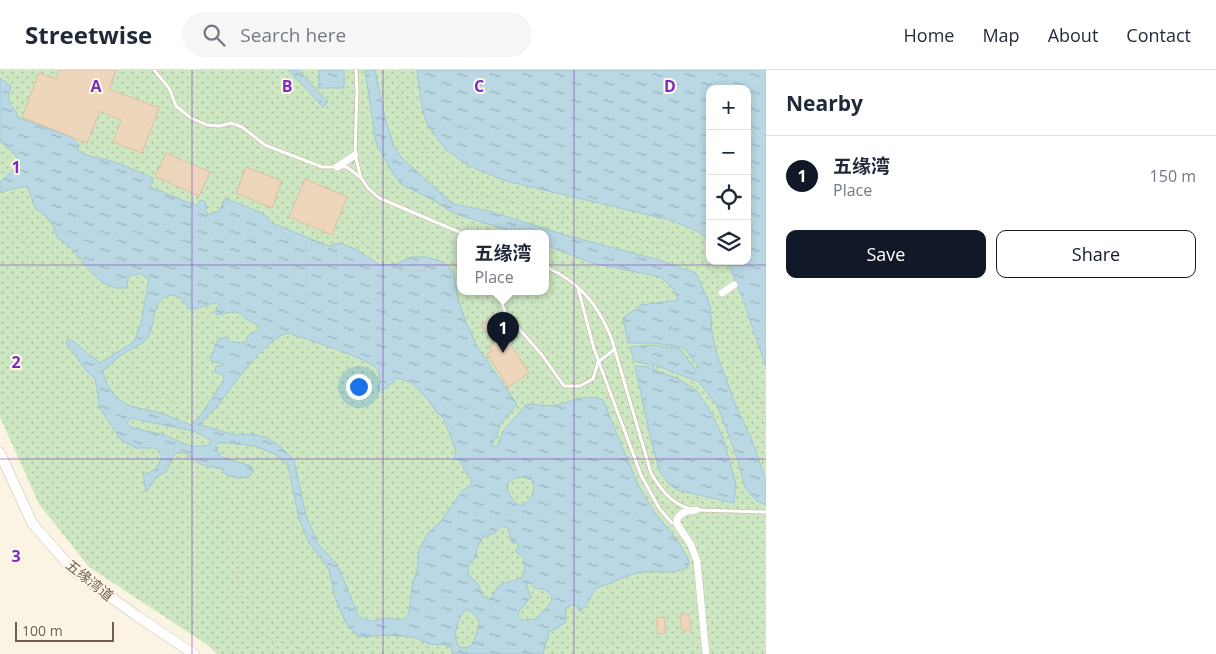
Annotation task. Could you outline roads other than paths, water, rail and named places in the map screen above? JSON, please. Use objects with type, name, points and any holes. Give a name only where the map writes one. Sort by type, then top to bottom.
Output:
[{"type":"main road","name":"五缘湾道","points":[[0,453],[32,523],[72,570],[194,654]]},
{"type":"street","points":[[337,167],[355,155]]},
{"type":"street","points":[[722,293],[734,285]]},
{"type":"street","points":[[696,510],[685,511],[677,518],[677,524],[691,545],[697,561],[705,654]]},
{"type":"street","points":[[672,523],[692,550],[696,563],[696,589],[705,654]]},
{"type":"lane","points":[[154,70],[169,88],[176,106],[191,118],[208,125],[220,126],[230,123],[242,127],[265,145],[322,167],[347,167],[361,178],[379,198],[457,231]]},
{"type":"lane","points":[[356,70],[355,155],[361,178]]},
{"type":"lane","points":[[549,268],[561,274],[583,291],[604,319],[615,349],[651,473],[657,483],[676,503],[684,508],[766,512]]},
{"type":"lane","points":[[578,287],[598,362],[641,475],[659,508],[672,523]]},
{"type":"lane","points":[[502,295],[501,301],[506,314],[542,355],[564,386],[580,386],[593,379],[598,362],[615,349]]},
{"type":"water","points":[[288,70],[298,70],[328,102],[323,107]]},
{"type":"water","points":[[319,70],[344,70],[344,88],[319,88]]},
{"type":"water","points":[[365,70],[375,70],[385,118],[394,146],[401,157],[453,204],[489,211],[565,235],[659,260],[696,273],[710,305],[712,334],[717,354],[735,404],[752,440],[766,481],[766,505],[757,501],[745,488],[738,460],[718,407],[699,382],[653,364],[654,370],[679,379],[697,391],[711,412],[723,438],[736,484],[734,503],[677,490],[668,483],[660,472],[635,366],[648,367],[648,364],[634,361],[630,347],[651,345],[680,349],[696,370],[699,367],[684,348],[655,343],[628,343],[623,318],[641,305],[678,300],[674,290],[661,277],[592,263],[549,246],[549,230],[507,230],[453,213],[435,201],[401,184],[376,143]]},
{"type":"water","points":[[417,70],[766,70],[766,367],[742,297],[729,265],[751,265],[751,85],[706,85],[706,238],[697,231],[670,220],[506,181],[469,166],[445,149],[427,124],[422,108]]},
{"type":"water","points":[[0,78],[11,86],[9,99],[16,111],[17,117],[71,137],[79,145],[77,149],[85,154],[116,163],[153,178],[150,187],[197,206],[200,200],[206,202],[205,212],[212,215],[213,212],[219,212],[225,198],[264,214],[272,223],[328,246],[341,243],[357,250],[380,265],[396,264],[412,257],[425,257],[440,261],[449,266],[454,274],[458,299],[466,322],[478,348],[517,404],[500,425],[491,446],[497,447],[503,431],[527,404],[553,406],[590,397],[603,400],[638,485],[655,513],[678,541],[690,563],[682,570],[638,573],[596,588],[587,604],[579,611],[578,606],[571,605],[566,608],[565,623],[549,632],[543,654],[454,654],[449,645],[429,644],[413,637],[387,635],[358,637],[346,623],[334,595],[329,569],[309,543],[299,519],[288,465],[277,455],[255,446],[219,442],[215,446],[221,457],[251,466],[254,472],[248,477],[237,478],[227,475],[222,469],[202,465],[185,453],[175,453],[166,472],[157,476],[146,492],[143,474],[156,468],[162,456],[155,448],[136,448],[121,440],[99,407],[95,379],[85,369],[66,343],[68,339],[74,342],[100,363],[134,342],[141,323],[149,279],[140,274],[131,275],[128,279],[127,288],[116,288],[103,283],[72,249],[57,237],[47,217],[36,209],[27,186],[0,192],[0,182],[21,164],[14,153],[0,141]],"holes":[[[170,295],[179,298],[189,309],[217,303],[219,305],[216,308],[216,314],[238,313],[260,327],[257,331],[250,334],[245,343],[229,342],[227,337],[217,341],[214,352],[210,356],[211,361],[223,364],[216,366],[215,372],[223,375],[224,380],[198,419],[191,425],[158,412],[128,405],[121,401],[110,389],[103,374],[103,371],[118,357],[147,338],[157,306],[160,301]],[[288,333],[335,349],[370,364],[379,373],[378,391],[385,389],[397,378],[410,382],[430,402],[437,413],[443,417],[456,451],[454,459],[460,460],[465,472],[471,478],[471,485],[463,490],[441,521],[428,533],[418,553],[418,567],[412,586],[409,614],[403,620],[386,618],[370,621],[359,617],[337,564],[319,545],[306,516],[294,460],[282,448],[268,438],[253,434],[234,435],[201,425],[258,354],[279,337]],[[130,418],[194,431],[211,440],[208,445],[190,446],[164,435],[130,427],[127,423]],[[524,477],[534,481],[534,490],[530,499],[520,506],[510,496],[508,489],[508,482],[515,478]],[[501,526],[508,528],[511,541],[518,544],[518,550],[515,551],[524,558],[525,571],[521,578],[499,586],[491,599],[481,592],[478,584],[469,575],[468,569],[477,556],[476,550],[483,537],[495,533]],[[529,583],[535,588],[546,590],[552,596],[551,603],[536,619],[522,620],[518,616],[519,611],[531,597],[526,585]],[[468,610],[476,616],[480,623],[473,644],[467,648],[459,647],[456,638],[457,624],[464,611]]]},
{"type":"place","name":"五缘湾","points":[[503,353]]}]
